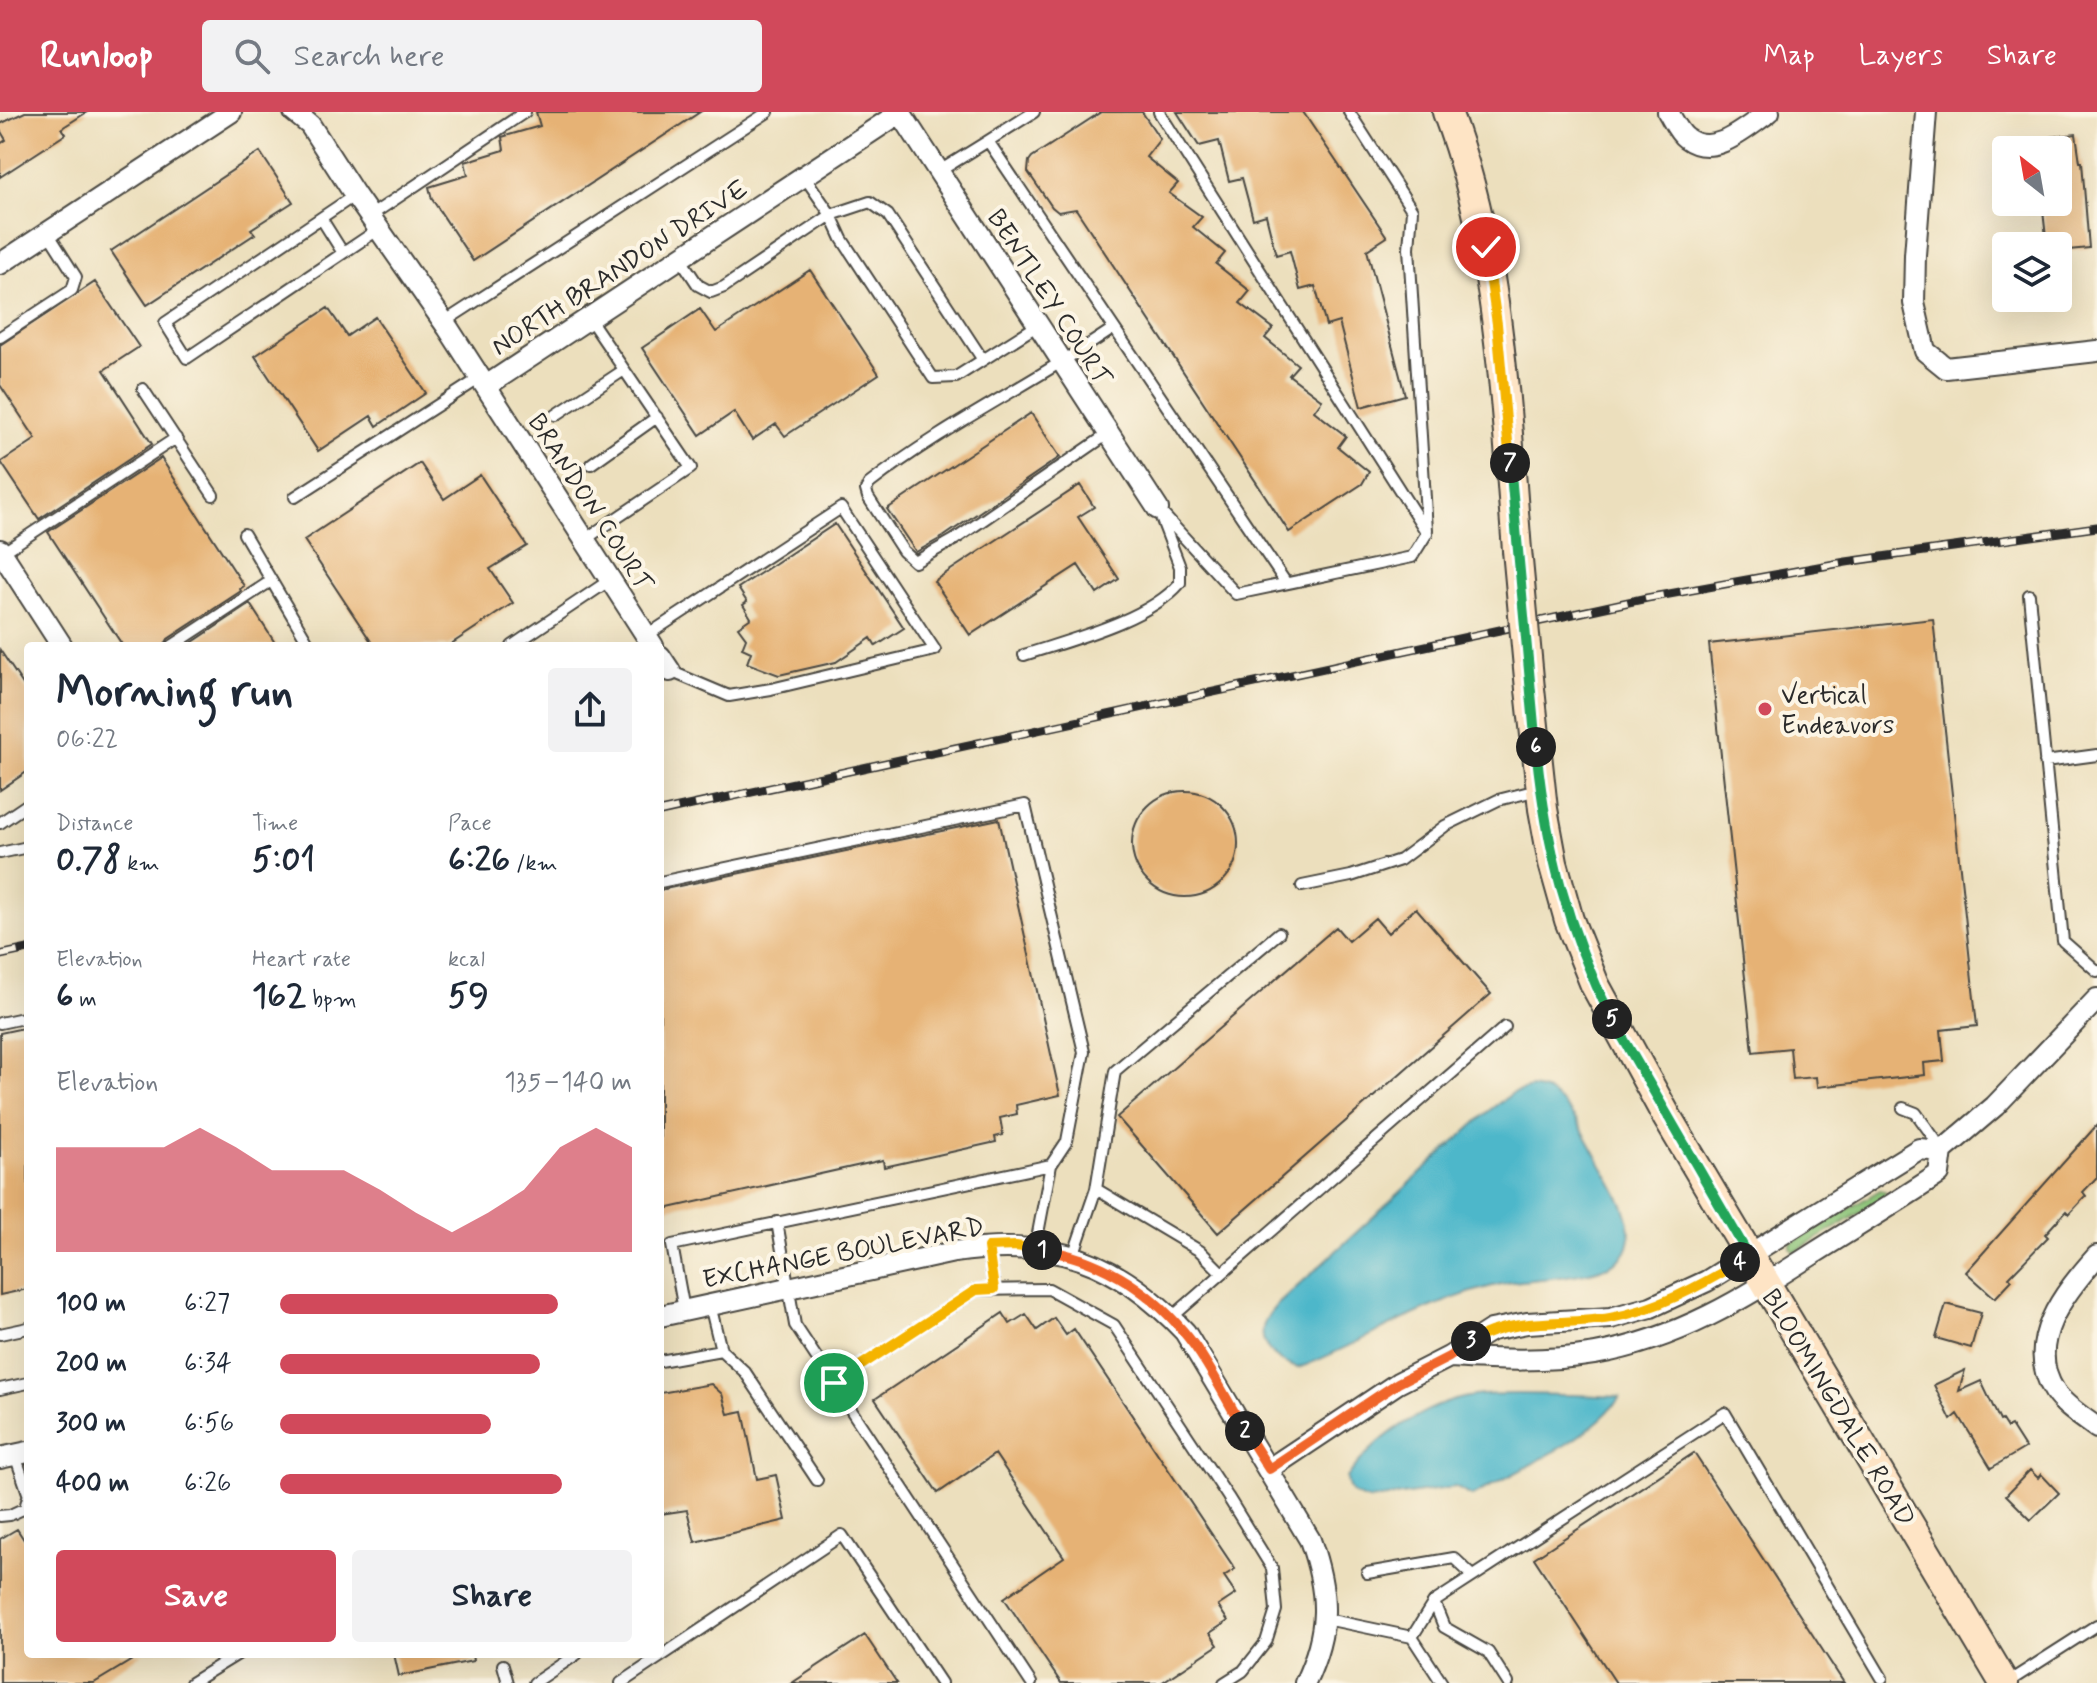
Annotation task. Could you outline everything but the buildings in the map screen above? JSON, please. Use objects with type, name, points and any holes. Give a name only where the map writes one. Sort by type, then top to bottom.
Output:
[{"type":"main road","name":"BLOOMINGDALE ROAD","points":[[1447,112],[1472,186],[1491,279],[1540,790],[1560,891],[1576,940],[1595,985],[1667,1117],[2005,1683]]},
{"type":"street","points":[[0,264],[231,112]]},
{"type":"street","name":"NORTH BRANDON DRIVE","points":[[294,112],[310,125],[483,382],[589,318],[900,112]]},
{"type":"street","name":"BENTLEY COURT","points":[[900,112],[1158,509]]},
{"type":"street","points":[[1668,112],[1684,137],[1701,146],[1719,144],[1769,112]]},
{"type":"street","points":[[1926,112],[1914,303],[1925,351],[1946,368],[2097,351]]},
{"type":"street","name":"BRANDON COURT","points":[[483,382],[650,641]]},
{"type":"street","points":[[1,551],[59,642]]},
{"type":"street","points":[[1449,1357],[1535,1361],[1609,1351],[1658,1338],[1701,1321],[1766,1284],[1939,1174],[1942,1151],[1995,1106],[2097,999]]},
{"type":"street","points":[[1269,1469],[1398,1383],[1449,1357],[1491,1330],[1527,1323],[1611,1318],[1651,1307],[1697,1287],[1919,1149],[1942,1151]]},
{"type":"street","points":[[1886,1170],[1902,1198]]},
{"type":"street","name":"EXCHANGE BOULEVARD","points":[[664,1315],[988,1247],[1035,1249],[1073,1256],[1122,1278],[1157,1303],[1199,1353],[1310,1540],[1322,1574],[1326,1619],[1318,1653],[1305,1683]]},
{"type":"street","points":[[2097,1256],[2076,1279],[2057,1308],[2043,1340],[2046,1368],[2055,1393],[2097,1428]]},
{"type":"lane","points":[[355,195],[165,323],[187,358],[343,253],[374,223],[525,112]]},
{"type":"lane","points":[[444,322],[768,112]]},
{"type":"lane","points":[[938,172],[1034,112]]},
{"type":"lane","points":[[1159,112],[1427,533]]},
{"type":"lane","points":[[1158,509],[1236,594],[1412,557],[1427,533],[1409,248],[1412,210],[1349,112]]},
{"type":"lane","points":[[988,141],[1286,583]]},
{"type":"lane","points":[[804,176],[933,378],[956,377],[1038,325]]},
{"type":"lane","points":[[680,258],[698,285],[711,292],[724,287],[831,215],[870,202],[888,215],[983,360]]},
{"type":"lane","points":[[321,218],[343,253]]},
{"type":"lane","points":[[0,337],[72,290],[76,277],[48,233]]},
{"type":"lane","points":[[584,540],[691,468],[589,318]]},
{"type":"lane","points":[[1108,434],[915,562],[903,551],[874,508],[866,490],[879,476],[1024,383],[1062,364],[1114,328]]},
{"type":"lane","points":[[556,415],[624,370]]},
{"type":"lane","points":[[295,497],[483,382]]},
{"type":"lane","points":[[143,389],[213,495]]},
{"type":"lane","points":[[591,464],[657,417]]},
{"type":"lane","points":[[1,551],[176,438]]},
{"type":"lane","points":[[650,641],[841,508],[935,650],[729,696],[665,664]]},
{"type":"lane","points":[[1024,655],[1116,625],[1172,592],[1180,583],[1180,567],[1158,509]]},
{"type":"lane","points":[[244,534],[308,642]]},
{"type":"lane","points":[[518,642],[610,580]]},
{"type":"lane","points":[[178,642],[271,581]]},
{"type":"lane","points":[[2029,595],[2063,941],[2097,971]]},
{"type":"lane","points":[[2045,762],[2097,755]]},
{"type":"lane","points":[[1302,886],[1351,876],[1400,860],[1445,826],[1498,800],[1540,790]]},
{"type":"lane","points":[[664,881],[1025,805],[1084,1052],[1067,1141],[1051,1165],[1035,1249]]},
{"type":"lane","points":[[0,823],[24,807]]},
{"type":"lane","points":[[0,853],[24,848]]},
{"type":"lane","points":[[1073,1256],[1096,1189],[1115,1071],[1279,933]]},
{"type":"lane","points":[[0,1023],[24,1018]]},
{"type":"lane","points":[[1171,1318],[1505,1027]]},
{"type":"lane","points":[[1903,1108],[1916,1113],[1942,1151]]},
{"type":"lane","points":[[684,1310],[672,1245],[1051,1165]]},
{"type":"lane","points":[[1096,1189],[1200,1251],[1222,1273]]},
{"type":"lane","points":[[777,1222],[795,1325],[1031,1683]]},
{"type":"lane","points":[[988,1247],[994,1289]]},
{"type":"lane","points":[[834,1383],[976,1290],[1049,1289],[1114,1325],[1272,1568],[1276,1610],[1266,1642],[1240,1679],[1224,1683]]},
{"type":"lane","points":[[710,1305],[721,1350],[745,1372],[817,1480]]},
{"type":"lane","points":[[0,1334],[24,1329]]},
{"type":"lane","points":[[664,1360],[721,1350]]},
{"type":"lane","points":[[0,1389],[24,1384]]},
{"type":"lane","points":[[1412,1637],[1434,1602],[1725,1413],[1882,1678]]},
{"type":"lane","points":[[14,1455],[24,1484]]},
{"type":"lane","points":[[0,1516],[24,1508]]},
{"type":"lane","points":[[664,1654],[842,1535],[941,1683]]},
{"type":"lane","points":[[1367,1573],[1454,1558],[1473,1576]]},
{"type":"lane","points":[[1434,1602],[1444,1627],[1488,1652],[1508,1683]]},
{"type":"lane","points":[[1326,1619],[1412,1637],[1442,1683]]},
{"type":"lane","points":[[2005,1683],[2097,1625]]},
{"type":"lane","points":[[191,1683],[232,1658]]},
{"type":"lane","points":[[534,1683],[571,1658]]},
{"type":"lane","points":[[621,1683],[658,1658]]},
{"type":"lane","points":[[503,1665],[508,1683]]},
{"type":"green space","points":[[1880,1190],[1885,1192],[1885,1198],[1795,1252],[1791,1249],[1791,1243]]},
{"type":"water","points":[[1531,1088],[1549,1093],[1566,1107],[1614,1186],[1629,1222],[1628,1246],[1623,1256],[1601,1269],[1585,1273],[1506,1283],[1451,1299],[1298,1368],[1270,1352],[1265,1344],[1263,1327],[1275,1307],[1491,1109],[1513,1093]]},
{"type":"water","points":[[1486,1395],[1620,1397],[1591,1427],[1572,1440],[1472,1496],[1455,1487],[1368,1500],[1356,1495],[1349,1487],[1347,1478],[1371,1449],[1420,1414],[1438,1406]]},
{"type":"railway","points":[[664,811],[1647,598],[1846,562],[2097,527]]},
{"type":"railway","points":[[0,955],[24,950]]},
{"type":"place","name":"Vertical Endeavors","points":[[1765,709]]},
{"type":"route","points":[[834,1383],[976,1290],[994,1289],[988,1247],[1016,1246],[1067,1253],[1122,1278],[1157,1303],[1185,1332],[1269,1469],[1398,1383],[1449,1357],[1491,1330],[1527,1323],[1611,1318],[1651,1307],[1697,1287],[1749,1256],[1617,1030],[1576,940],[1560,891],[1540,790],[1504,396],[1486,247]]}]
